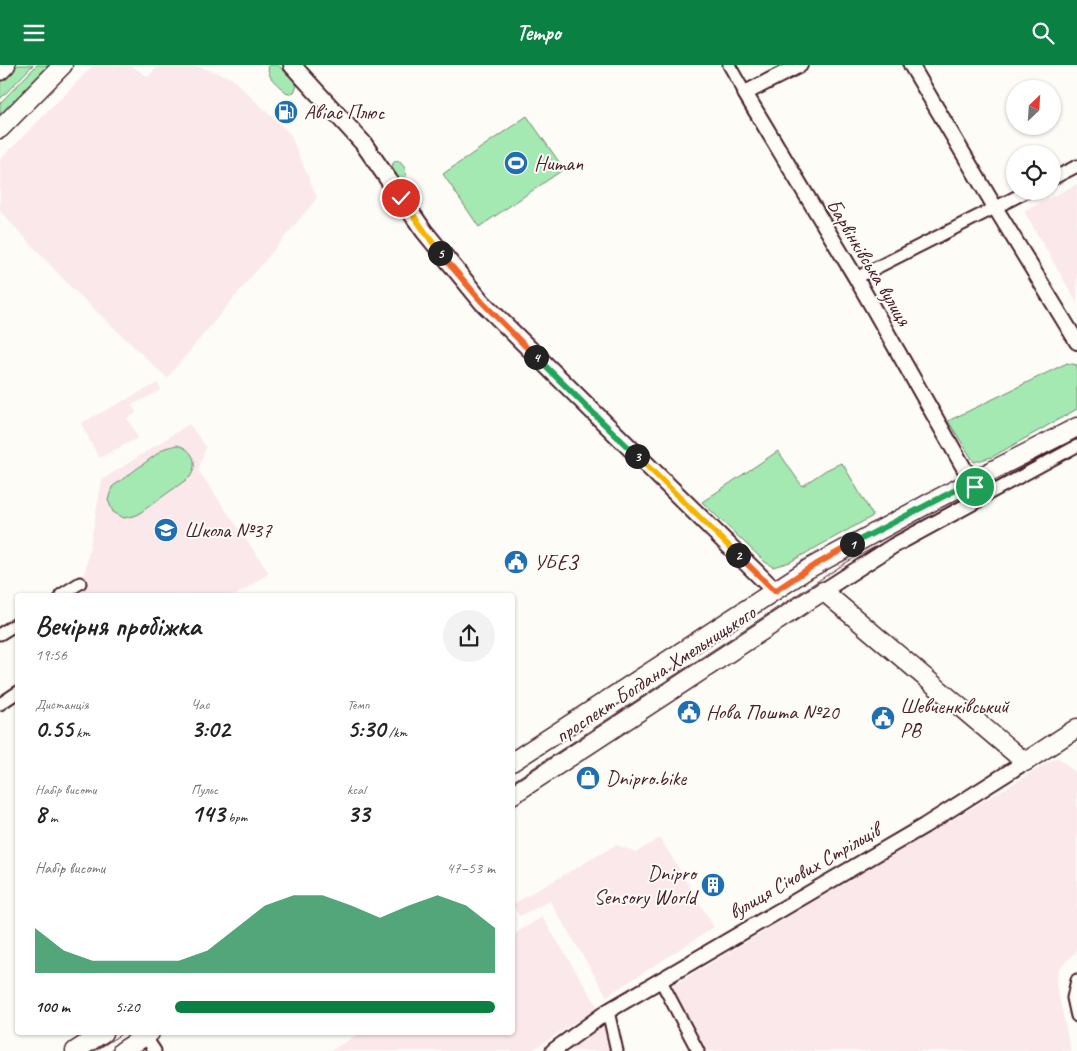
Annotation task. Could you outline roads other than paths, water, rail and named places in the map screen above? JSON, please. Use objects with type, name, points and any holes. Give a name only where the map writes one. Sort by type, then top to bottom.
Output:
[{"type":"main road","points":[[0,71],[6,65]]},
{"type":"main road","points":[[0,129],[63,65]]},
{"type":"main road","points":[[292,65],[363,143],[424,231],[482,302],[793,610]]},
{"type":"main road","name":"проспект Богдана Хмельницького","points":[[515,761],[834,554],[1077,427]]},
{"type":"main road","points":[[823,591],[1025,762]]},
{"type":"main road","name":"проспект Богдана Хмельницького","points":[[515,793],[823,591]]},
{"type":"main road","name":"вулиця Січових Стрільців","points":[[1025,762],[1077,728]]},
{"type":"main road","points":[[75,1051],[100,1035]]},
{"type":"main road","points":[[122,1051],[145,1035]]},
{"type":"street","name":"Барвінківська вулиця","points":[[729,65],[914,377],[938,425],[981,498]]},
{"type":"street","points":[[745,93],[800,65]]},
{"type":"street","points":[[911,65],[1077,342]]},
{"type":"street","points":[[1061,174],[1077,166]]},
{"type":"street","points":[[856,278],[1012,200]]},
{"type":"street","points":[[823,591],[893,546],[1077,446]]},
{"type":"street","points":[[64,593],[80,583]]},
{"type":"street","points":[[0,634],[15,625]]},
{"type":"street","points":[[0,704],[15,694]]},
{"type":"street","name":"вулиця Січових Стрільців","points":[[553,1051],[608,1011],[924,826],[1025,762]]},
{"type":"street","points":[[1077,980],[1073,998],[1077,1015]]},
{"type":"street","points":[[660,981],[698,1051]]},
{"type":"street","points":[[608,1011],[617,1051]]},
{"type":"street","points":[[147,1035],[155,1051]]},
{"type":"tram line","points":[[515,780],[847,562],[1077,438]]},
{"type":"tram line","points":[[95,1051],[120,1035]]},
{"type":"place","name":"Авіас Плюс","points":[[286,112]]},
{"type":"place","name":"Human","points":[[516,163]]},
{"type":"place","name":"Школа №37","points":[[166,530]]},
{"type":"place","name":"УБЕЗ","points":[[516,562]]},
{"type":"place","name":"Нова Пошта №20","points":[[689,712]]},
{"type":"place","name":"Шевченківський РВ","points":[[883,718]]},
{"type":"place","name":"Dnipro.bike","points":[[588,778]]},
{"type":"place","name":"Dnipro Sensory World","points":[[713,885]]}]
